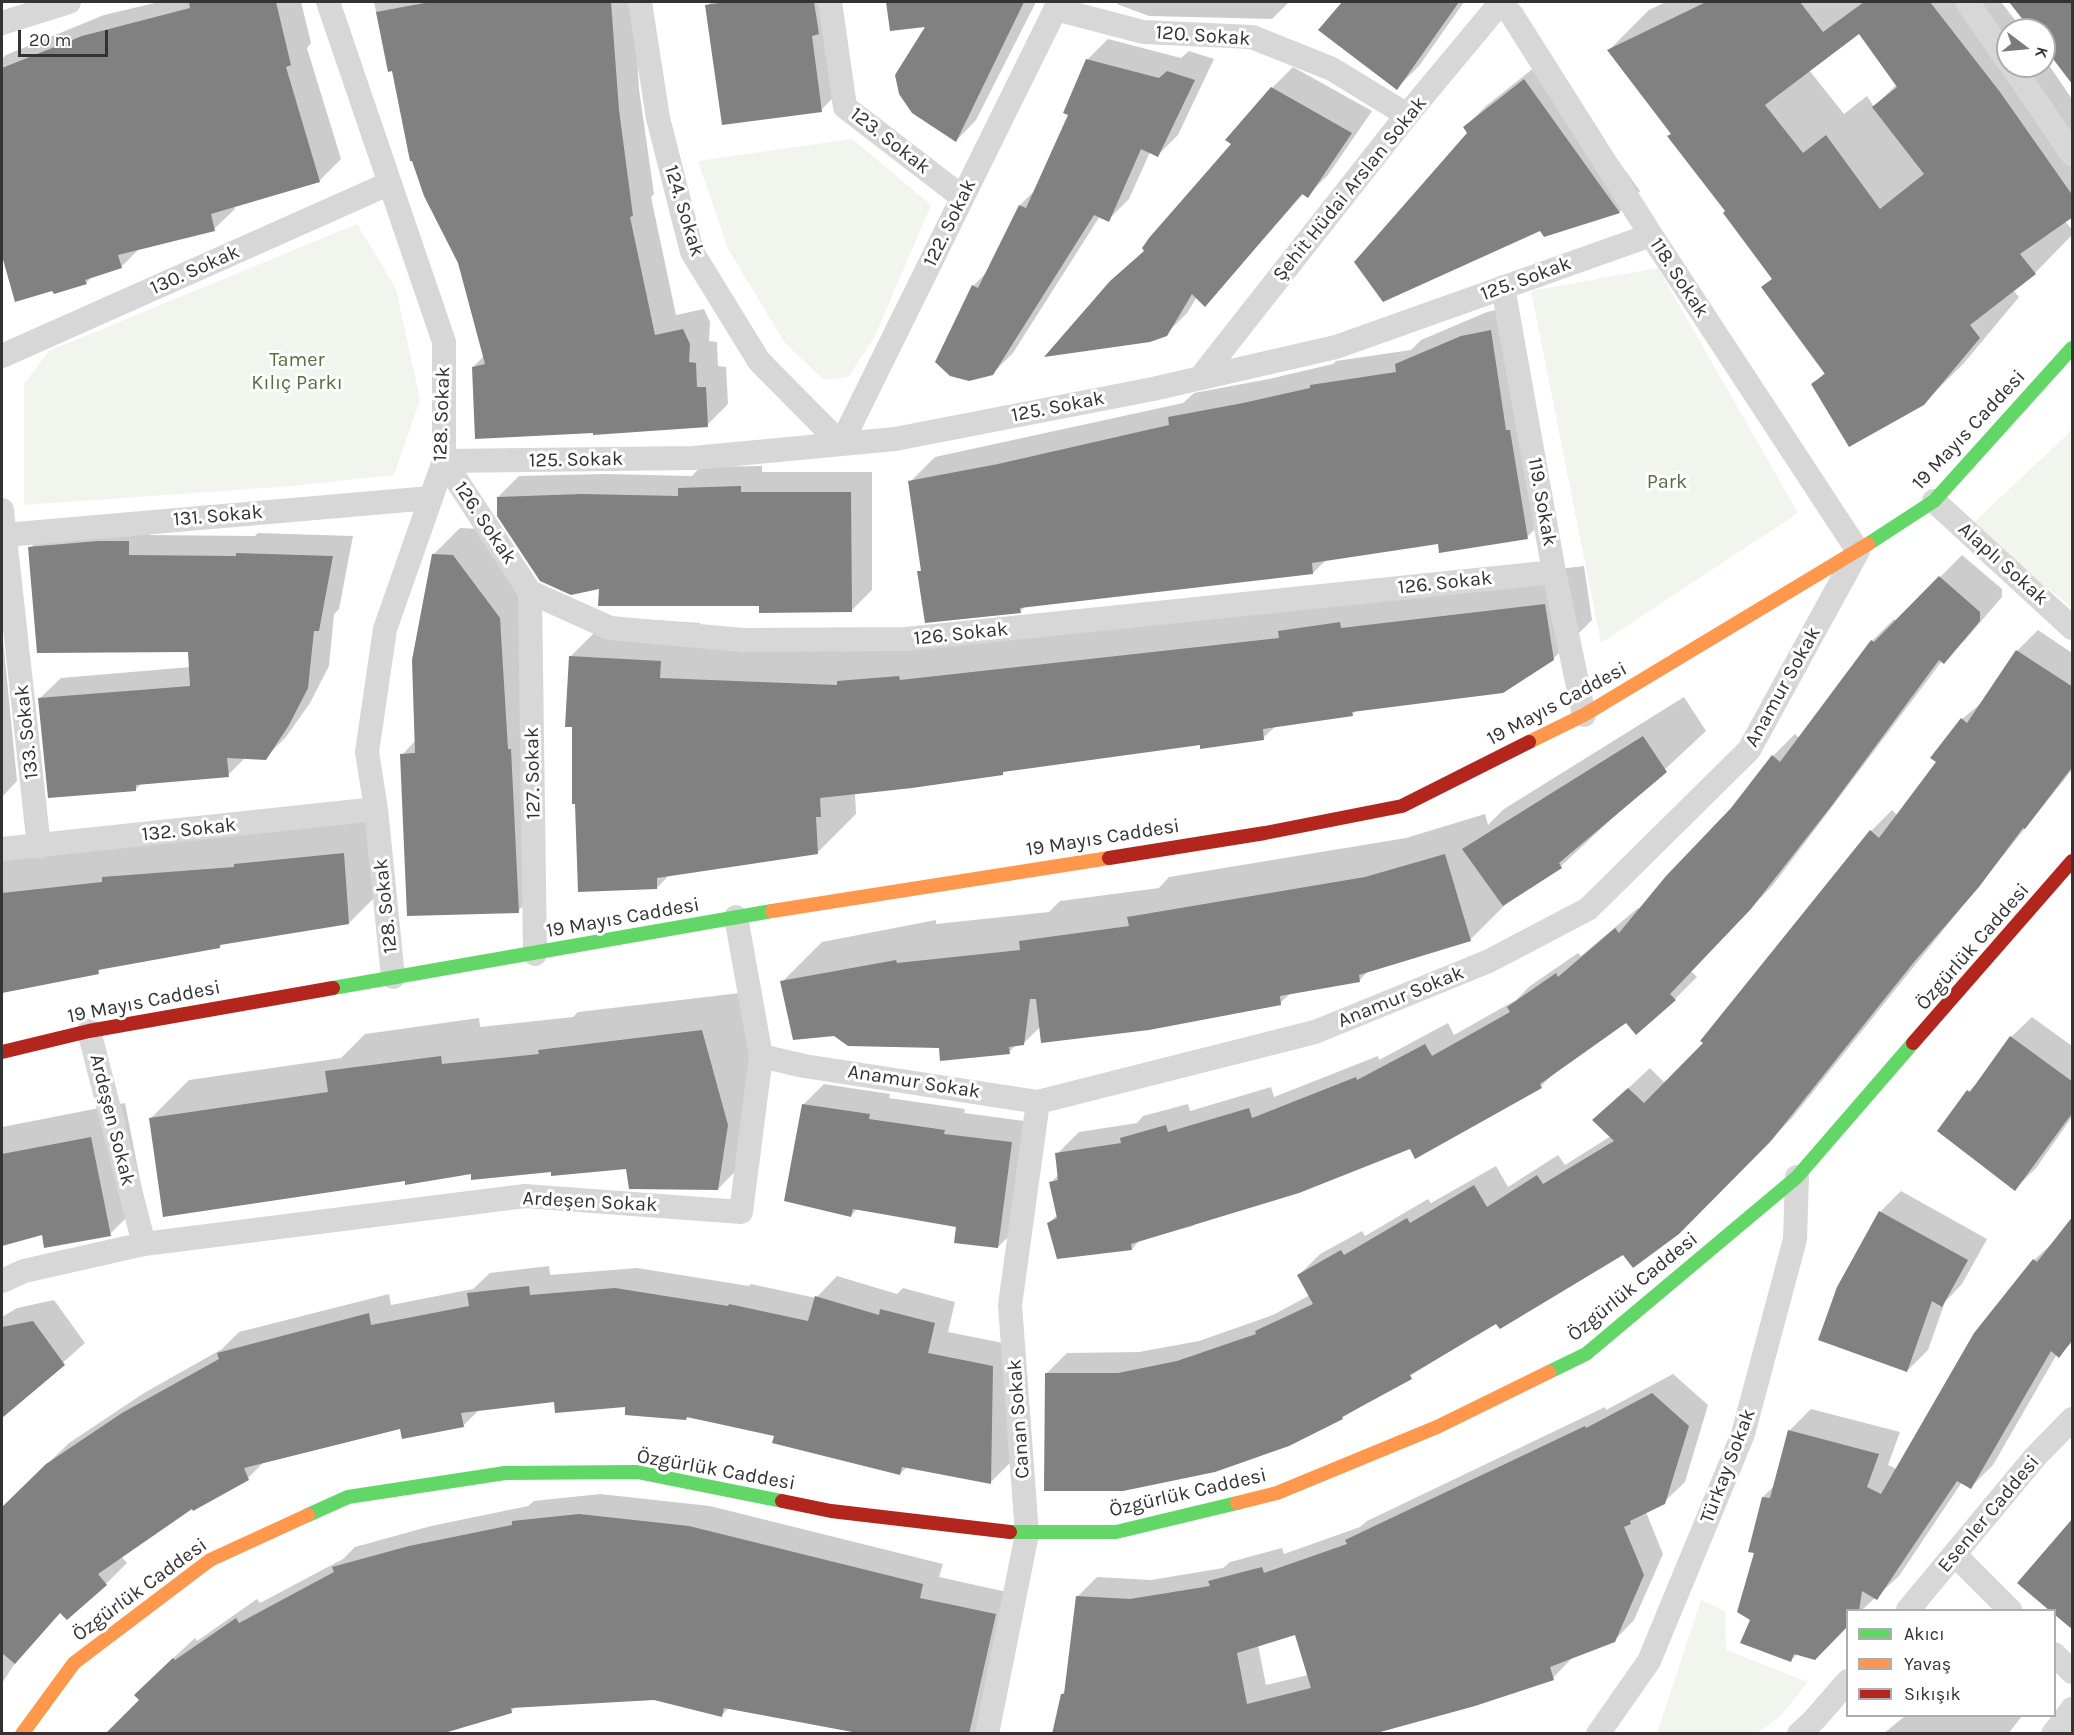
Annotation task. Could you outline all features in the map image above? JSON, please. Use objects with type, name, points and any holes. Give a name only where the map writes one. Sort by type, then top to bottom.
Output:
[{"type":"street","points":[[2,23],[69,2]]},
{"type":"street","name":"128. Sokak","points":[[328,2],[388,184],[444,342],[444,461],[385,629],[367,752],[376,809],[393,977]]},
{"type":"street","name":"124. Sokak","points":[[640,2],[658,118],[692,252],[759,361],[841,444]]},
{"type":"street","name":"123. Sokak","points":[[830,2],[845,107],[962,197]]},
{"type":"street","name":"Şehit Hüdai Arslan Sokak","points":[[1200,378],[1407,115],[1508,2]]},
{"type":"street","name":"118. Sokak","points":[[1508,2],[1512,15],[1651,235],[1858,551]]},
{"type":"street","points":[[1967,2],[1996,44]]},
{"type":"street","name":"122. Sokak","points":[[841,444],[1057,5]]},
{"type":"street","name":"120. Sokak","points":[[1057,5],[1143,32],[1252,37],[1332,69],[1407,115]]},
{"type":"street","points":[[2020,78],[2073,154]]},
{"type":"street","name":"130. Sokak","points":[[2,357],[388,184]]},
{"type":"street","name":"125. Sokak","points":[[444,461],[693,458],[895,439],[1200,378],[1336,347],[1651,235]]},
{"type":"street","name":"119. Sokak","points":[[1503,287],[1554,572],[1584,716]]},
{"type":"street","name":"19 Mayıs Caddesi","points":[[2,1052],[89,1031],[393,977],[535,954],[736,917],[1265,833],[1402,806],[1584,716],[1858,551],[1934,501],[2073,348]]},
{"type":"street","name":"126. Sokak","points":[[444,461],[530,592],[610,628],[743,640],[906,639],[1554,572]]},
{"type":"street","name":"131. Sokak","points":[[5,535],[430,498]]},
{"type":"street","name":"Alaplı Sokak","points":[[1934,501],[2073,628]]},
{"type":"street","name":"133. Sokak","points":[[2,510],[39,847]]},
{"type":"street","name":"Anamur Sokak","points":[[761,1056],[804,1066],[1038,1102],[1315,1032],[1489,962],[1588,909],[1749,750],[1858,551]]},
{"type":"street","name":"127. Sokak","points":[[530,592],[535,954]]},
{"type":"street","name":"132. Sokak","points":[[2,849],[39,847],[376,809]]},
{"type":"street","name":"Özgürlük Caddesi","points":[[22,1734],[74,1663],[210,1560],[348,1497],[505,1473],[637,1473],[831,1511],[1027,1534],[1116,1532],[1277,1493],[1437,1427],[1586,1354],[1797,1177],[2073,861]]},
{"type":"street","name":"Ardeşen Sokak","points":[[2,1281],[24,1270],[144,1244],[525,1196],[741,1212],[761,1056],[736,917]]},
{"type":"street","name":"Ardeşen Sokak","points":[[89,1031],[144,1244]]},
{"type":"street","name":"Canan Sokak","points":[[987,1734],[1027,1534],[1010,1305],[1038,1102]]},
{"type":"street","name":"Türkay Sokak","points":[[1598,1734],[1649,1661],[1743,1434],[1796,1239],[1797,1177]]},
{"type":"street","name":"Esenler Caddesi","points":[[1910,1609],[2035,1457],[2073,1419]]},
{"type":"street","points":[[1955,1556],[2008,1609]]},
{"type":"street","points":[[2056,1655],[2073,1672]]},
{"type":"street","points":[[1799,1734],[1846,1683]]},
{"type":"street","points":[[2053,1734],[2073,1709]]},
{"type":"green space","points":[[852,139],[931,205],[874,338],[848,377],[824,380],[785,343],[728,249],[698,161]]},
{"type":"green space","name":"Tamer Kılıç Parkı","points":[[357,224],[396,289],[420,400],[394,475],[292,486],[24,505],[24,384],[49,351]]},
{"type":"green space","name":"Park","points":[[1658,268],[1798,513],[1601,643],[1531,291]]},
{"type":"green space","points":[[2072,430],[2072,607],[1969,527]]},
{"type":"green space","points":[[1701,1600],[1725,1611],[1726,1650],[1808,1682],[1781,1715],[1758,1733],[1657,1733]]},
{"type":"building","points":[[189,2],[276,2],[291,65],[286,67],[320,182],[211,214],[215,231],[118,255],[122,268],[85,280],[87,284],[15,302],[2,256],[2,68],[82,36],[190,8]]},
{"type":"building","points":[[430,2],[611,2],[619,110],[633,216],[630,217],[655,335],[683,329],[690,344],[689,362],[696,363],[697,387],[706,387],[708,427],[593,435],[593,433],[475,439],[472,367],[485,364],[458,263],[424,196],[412,161],[410,161],[392,71],[388,72],[376,12]]},
{"type":"building","points":[[726,2],[814,2],[819,34],[812,36],[822,112],[722,125],[705,5]]},
{"type":"building","points":[[886,2],[1024,2],[956,142],[912,113],[899,94],[895,75],[925,27],[890,31]]},
{"type":"building","points":[[1342,2],[1459,2],[1397,90],[1318,30]]},
{"type":"building","points":[[1706,2],[1800,2],[1823,32],[1864,2],[1930,2],[2000,92],[2073,196],[2073,217],[2020,254],[2036,274],[1970,325],[1980,338],[1924,405],[1849,447],[1811,384],[1825,374],[1761,287],[1772,279],[1723,213],[1725,211],[1667,136],[1671,134],[1607,50]],"holes":[[[1859,34],[1897,87],[1872,107],[1924,174],[1880,209],[1826,135],[1803,153],[1765,105]]]},
{"type":"building","points":[[2009,2],[2073,2],[2073,85],[2056,63],[2056,18],[2022,18]]},
{"type":"building","points":[[1086,59],[1159,78],[1167,71],[1195,80],[1158,157],[1141,149],[1109,222],[1094,215],[993,375],[969,381],[950,376],[935,362],[972,285],[978,288],[1019,205],[1026,208],[1068,115],[1063,113]]},
{"type":"building","points":[[1524,79],[1620,213],[1544,237],[1540,231],[1383,302],[1354,262],[1467,133],[1463,127]]},
{"type":"building","points":[[1271,87],[1352,133],[1308,198],[1302,194],[1205,307],[1192,294],[1167,336],[1150,342],[1044,357],[1110,281],[1144,251],[1142,248],[1149,238],[1231,144],[1225,140]]},
{"type":"building","points":[[1491,330],[1506,430],[1510,430],[1528,539],[1439,553],[1438,544],[1312,563],[1313,574],[1020,608],[1021,613],[925,623],[917,571],[921,571],[908,481],[998,464],[1169,425],[1168,417],[1310,388],[1310,385],[1396,372],[1395,364],[1461,336]]},
{"type":"building","points":[[741,486],[741,492],[851,492],[852,612],[759,613],[759,606],[598,606],[599,589],[571,595],[540,581],[497,516],[497,497],[582,494],[678,496],[678,488]]},
{"type":"building","points":[[98,541],[129,541],[129,555],[236,556],[236,553],[333,556],[319,631],[314,631],[308,688],[289,725],[266,760],[227,758],[229,777],[136,785],[136,791],[48,798],[38,698],[190,686],[188,652],[37,653],[28,547]]},
{"type":"building","points":[[432,554],[453,555],[500,618],[508,749],[511,749],[519,913],[407,916],[400,754],[415,753],[412,660]]},
{"type":"building","points":[[1939,576],[1980,612],[1980,621],[1944,664],[1939,660],[1833,804],[1751,909],[1670,994],[1676,1000],[1636,1035],[1626,1023],[1540,1084],[1542,1088],[1415,1159],[1410,1149],[1299,1193],[1131,1244],[1132,1250],[1057,1259],[1047,1223],[1057,1218],[1049,1182],[1058,1180],[1055,1153],[1121,1143],[1120,1138],[1166,1125],[1168,1132],[1249,1108],[1252,1118],[1356,1077],[1357,1080],[1425,1044],[1432,1056],[1510,1012],[1507,1007],[1556,973],[1558,977],[1615,928],[1619,933],[1666,876],[1731,808],[1772,755],[1780,762],[1871,640],[1874,642]]},
{"type":"building","points":[[1545,604],[1554,660],[1503,693],[1352,712],[1353,716],[1263,729],[1264,740],[1200,749],[1200,745],[1003,772],[1003,775],[912,788],[820,798],[821,817],[816,817],[818,854],[657,878],[657,889],[578,892],[575,804],[572,804],[572,727],[565,727],[569,656],[661,661],[660,678],[837,685],[837,681],[899,676],[900,680],[1279,638],[1278,631],[1340,622],[1341,628]]},
{"type":"building","points":[[2016,650],[2073,687],[2073,766],[1979,887],[1914,962],[1771,1141],[1679,1234],[1633,1268],[1623,1255],[1500,1329],[1496,1324],[1410,1375],[1412,1379],[1342,1417],[1343,1419],[1289,1446],[1215,1472],[1123,1491],[1044,1491],[1045,1373],[1118,1373],[1177,1361],[1256,1334],[1255,1331],[1313,1304],[1297,1275],[1341,1250],[1344,1255],[1407,1218],[1410,1223],[1474,1185],[1487,1207],[1537,1175],[1543,1184],[1614,1141],[1592,1120],[1628,1088],[1644,1103],[1703,1043],[1700,1041],[1870,830],[1879,838],[1936,762],[1930,758],[1961,718],[1967,723]]},
{"type":"building","points":[[1643,736],[1667,772],[1559,863],[1562,868],[1503,906],[1462,849]]},
{"type":"building","points":[[344,853],[349,924],[220,945],[220,948],[98,970],[99,974],[2,993],[2,893],[102,882],[102,877],[234,867],[234,864]]},
{"type":"building","points":[[1445,854],[1471,941],[1359,975],[1360,982],[1280,996],[1281,1005],[1149,1030],[1041,1043],[1036,999],[1030,999],[1024,1045],[1009,1047],[1010,1054],[940,1061],[939,1048],[848,1046],[834,1036],[793,1040],[780,981],[896,960],[897,963],[1020,950],[1019,941],[1129,926],[1127,917],[1365,877]]},
{"type":"building","points":[[702,1030],[728,1125],[718,1190],[629,1189],[626,1169],[551,1176],[551,1172],[471,1180],[471,1174],[405,1185],[405,1181],[163,1217],[149,1118],[328,1092],[325,1071],[441,1056],[442,1064],[539,1054],[538,1050]]},
{"type":"building","points":[[2010,1036],[2073,1082],[2073,1112],[2015,1191],[1937,1131],[1967,1090],[1970,1092]]},
{"type":"building","points":[[802,1104],[870,1114],[869,1119],[945,1130],[944,1134],[1012,1142],[998,1248],[954,1243],[956,1227],[853,1209],[851,1217],[784,1201]]},
{"type":"building","points":[[91,1137],[111,1236],[44,1248],[42,1235],[2,1246],[2,1154]]},
{"type":"building","points":[[1879,1211],[1968,1260],[1942,1307],[1932,1301],[1907,1372],[1818,1340],[1837,1287]]},
{"type":"building","points":[[2073,1216],[2073,1339],[2059,1358],[2051,1351],[1971,1489],[1957,1481],[1877,1600],[1862,1591],[1859,1609],[1846,1609],[1846,1628],[1815,1660],[1794,1654],[1791,1662],[1740,1643],[1750,1620],[1737,1612],[1754,1553],[1748,1552],[1762,1497],[1770,1498],[1788,1430],[1879,1454],[1867,1487],[1881,1494],[1974,1333],[2033,1259],[2037,1262]]},
{"type":"building","points":[[529,1286],[530,1295],[615,1288],[728,1306],[729,1304],[808,1321],[815,1296],[879,1315],[880,1309],[935,1323],[928,1353],[993,1366],[991,1484],[902,1467],[900,1475],[772,1443],[774,1436],[687,1417],[686,1420],[625,1415],[625,1407],[555,1413],[554,1402],[461,1413],[464,1427],[402,1439],[400,1429],[244,1468],[249,1480],[193,1511],[192,1509],[98,1574],[107,1585],[67,1620],[60,1613],[15,1664],[2,1653],[2,1507],[46,1464],[122,1413],[219,1359],[217,1353],[369,1313],[371,1325],[469,1306],[467,1293]]},
{"type":"building","points":[[33,1321],[65,1365],[2,1418],[2,1327]]},
{"type":"building","points":[[1652,1393],[1689,1426],[1665,1504],[1630,1521],[1631,1524],[1624,1527],[1644,1575],[1615,1642],[1550,1667],[1554,1680],[1475,1706],[1373,1734],[1052,1734],[1061,1694],[1064,1694],[1076,1596],[1130,1599],[1210,1586],[1208,1581],[1262,1567],[1264,1573],[1347,1544],[1345,1540],[1585,1426],[1586,1428]],"holes":[[[1295,1635],[1311,1688],[1247,1704],[1237,1653]]]},
{"type":"building","points":[[579,1514],[689,1526],[923,1584],[920,1598],[996,1614],[969,1734],[863,1734],[724,1708],[722,1717],[654,1700],[511,1708],[512,1713],[441,1734],[105,1734],[139,1700],[134,1695],[173,1658],[175,1660],[236,1618],[239,1623],[334,1572],[332,1567],[409,1546],[512,1525],[512,1521]]},
{"type":"building","points":[[2073,1518],[2073,1630],[2056,1616],[2056,1609],[2048,1609],[2017,1583]]},
{"type":"traffic: fast","points":[[1868,544],[1934,501],[2072,348]]},
{"type":"traffic: fast","points":[[333,988],[772,911]]},
{"type":"traffic: fast","points":[[1549,1372],[1586,1354],[1797,1177],[1913,1043]]},
{"type":"traffic: fast","points":[[308,1515],[348,1497],[505,1473],[637,1472],[782,1501]]},
{"type":"traffic: fast","points":[[1010,1532],[1116,1532],[1237,1503]]},
{"type":"traffic: slow","points":[[1529,742],[1584,715],[1868,544]]},
{"type":"traffic: slow","points":[[772,911],[1109,858]]},
{"type":"traffic: slow","points":[[1237,1503],[1277,1493],[1437,1427],[1549,1372]]},
{"type":"traffic: slow","points":[[22,1734],[74,1663],[210,1560],[308,1515]]},
{"type":"traffic: jam","points":[[1109,858],[1265,833],[1402,806],[1529,742]]},
{"type":"traffic: jam","points":[[1913,1043],[2072,861]]},
{"type":"traffic: jam","points":[[2,1052],[89,1031],[333,988]]},
{"type":"traffic: jam","points":[[782,1501],[831,1511],[1010,1532]]}]
